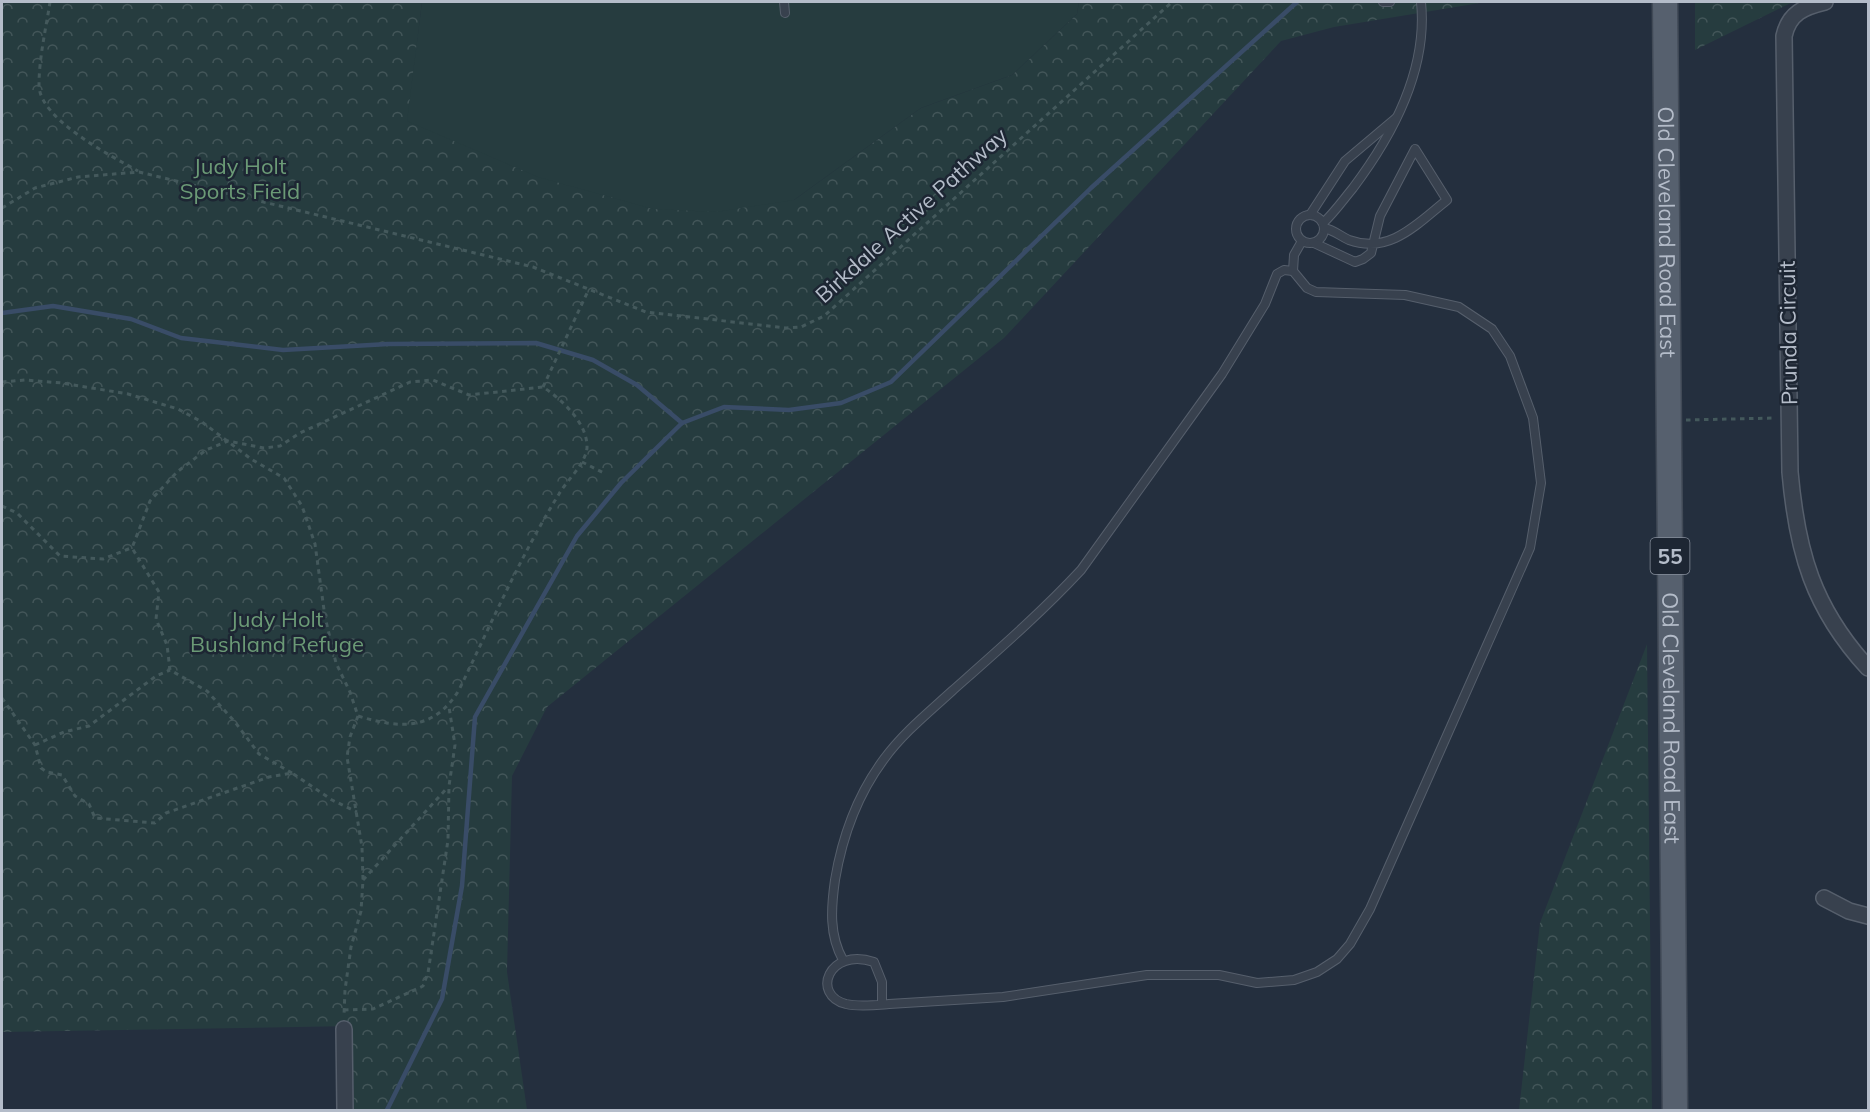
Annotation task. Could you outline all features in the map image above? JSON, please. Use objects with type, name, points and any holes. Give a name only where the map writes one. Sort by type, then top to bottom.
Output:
[{"type":"main road","name":"Old Cleveland Road East","points":[[1665,2],[1675,1110]]},
{"type":"street","name":"Prunda Circuit","points":[[1825,2],[1803,8],[1787,22],[1784,36],[1790,472],[1796,527],[1815,594],[1852,650],[1869,668]]},
{"type":"street","points":[[1824,898],[1849,911],[1869,916]]},
{"type":"street","points":[[344,1029],[345,1110]]},
{"type":"lane","points":[[784,2],[785,13]]},
{"type":"lane","points":[[1383,2],[1390,2]]},
{"type":"lane","points":[[1314,243],[1320,239],[1324,225],[1380,153],[1397,117],[1413,79],[1419,53],[1423,21],[1421,2]]},
{"type":"lane","points":[[1310,215],[1349,240],[1375,242],[1401,238],[1447,200],[1415,149],[1380,216],[1375,242],[1371,253],[1355,262],[1314,243],[1302,241],[1297,235],[1296,227],[1299,219],[1310,215],[1345,161],[1397,117]]},
{"type":"lane","points":[[882,1004],[882,982],[874,962],[860,958],[843,960],[832,969],[828,977],[828,990],[834,998],[846,1004],[882,1004],[1003,997],[1147,975],[1199,974],[1257,983],[1294,980],[1317,972],[1337,959],[1350,944],[1370,909],[1530,548],[1541,483],[1529,408],[1510,356],[1492,329],[1459,307],[1405,294],[1317,292],[1307,288],[1293,271],[1294,255],[1302,241]]},
{"type":"lane","points":[[843,960],[836,948],[832,927],[832,897],[838,864],[849,827],[870,779],[908,730],[1055,598],[1081,570],[1222,374],[1265,304],[1277,274],[1284,270],[1293,271]]},
{"type":"path","points":[[50,2],[39,87],[46,102],[66,125],[104,153],[139,172]]},
{"type":"path","name":"Birkdale Active Pathway","points":[[2,208],[35,188],[78,177],[139,172],[533,267],[588,291],[657,314],[786,328],[814,323],[1172,2]]},
{"type":"path","points":[[543,387],[567,330],[588,291]]},
{"type":"path","points":[[2,382],[25,380],[62,383],[128,394],[178,409],[202,422],[251,459],[284,478],[302,506],[315,544],[325,617],[336,663],[358,716],[350,737],[347,757],[350,787],[357,812],[363,880],[361,911],[351,946],[344,1029]]},
{"type":"path","points":[[2,506],[17,513],[60,556],[103,559],[132,548],[150,501],[177,472],[206,450],[228,441],[264,448],[280,446],[300,433],[410,382],[433,381],[469,395],[543,387],[560,401],[584,431],[587,448],[582,462],[536,532],[449,707],[438,716],[418,724],[395,724],[358,716]]},
{"type":"path","points":[[1669,420],[1789,417]]},
{"type":"path","points":[[582,462],[606,474]]},
{"type":"path","points":[[132,548],[159,592],[156,619],[167,645],[170,670]]},
{"type":"path","points":[[35,746],[64,732],[89,726],[156,676],[170,670]]},
{"type":"path","points":[[170,670],[207,691],[235,722],[259,754],[332,800],[357,812]]},
{"type":"path","points":[[2,698],[35,746],[41,768],[47,772],[62,775],[75,796],[89,804],[95,818],[155,824],[166,813],[269,777],[292,773]]},
{"type":"path","points":[[344,1010],[373,1009],[423,986],[428,973],[448,840],[449,786],[455,745],[449,707]]},
{"type":"path","points":[[363,880],[416,818],[449,786]]},
{"type":"green space","points":[[2,2],[422,2],[408,121],[794,200],[921,108],[1012,75],[1077,14],[1079,2],[1486,2],[1334,27],[1281,41],[1004,338],[547,707],[512,776],[507,972],[527,1110],[354,1110],[352,1026],[2,1032]]},
{"type":"green space","points":[[422,2],[1079,2],[1077,14],[1012,75],[921,108],[794,200],[716,212],[653,209],[538,177],[407,121]]},
{"type":"green space","points":[[1695,2],[1793,2],[1695,50]]},
{"type":"green space","points":[[1647,644],[1652,1110],[1519,1110],[1540,923]]},
{"type":"waterway","points":[[387,1110],[442,999],[462,886],[475,717],[577,536],[621,483],[682,423],[724,407],[789,410],[841,403],[891,382],[1091,188],[1297,2]]},
{"type":"waterway","points":[[2,313],[53,306],[131,319],[181,338],[283,350],[388,344],[536,343],[593,360],[637,385],[682,423]]},
{"type":"park label","name":"Judy Holt Sports Field","points":[[240,178]]},
{"type":"park label","name":"Judy Holt Bushland Refuge","points":[[277,632]]}]
